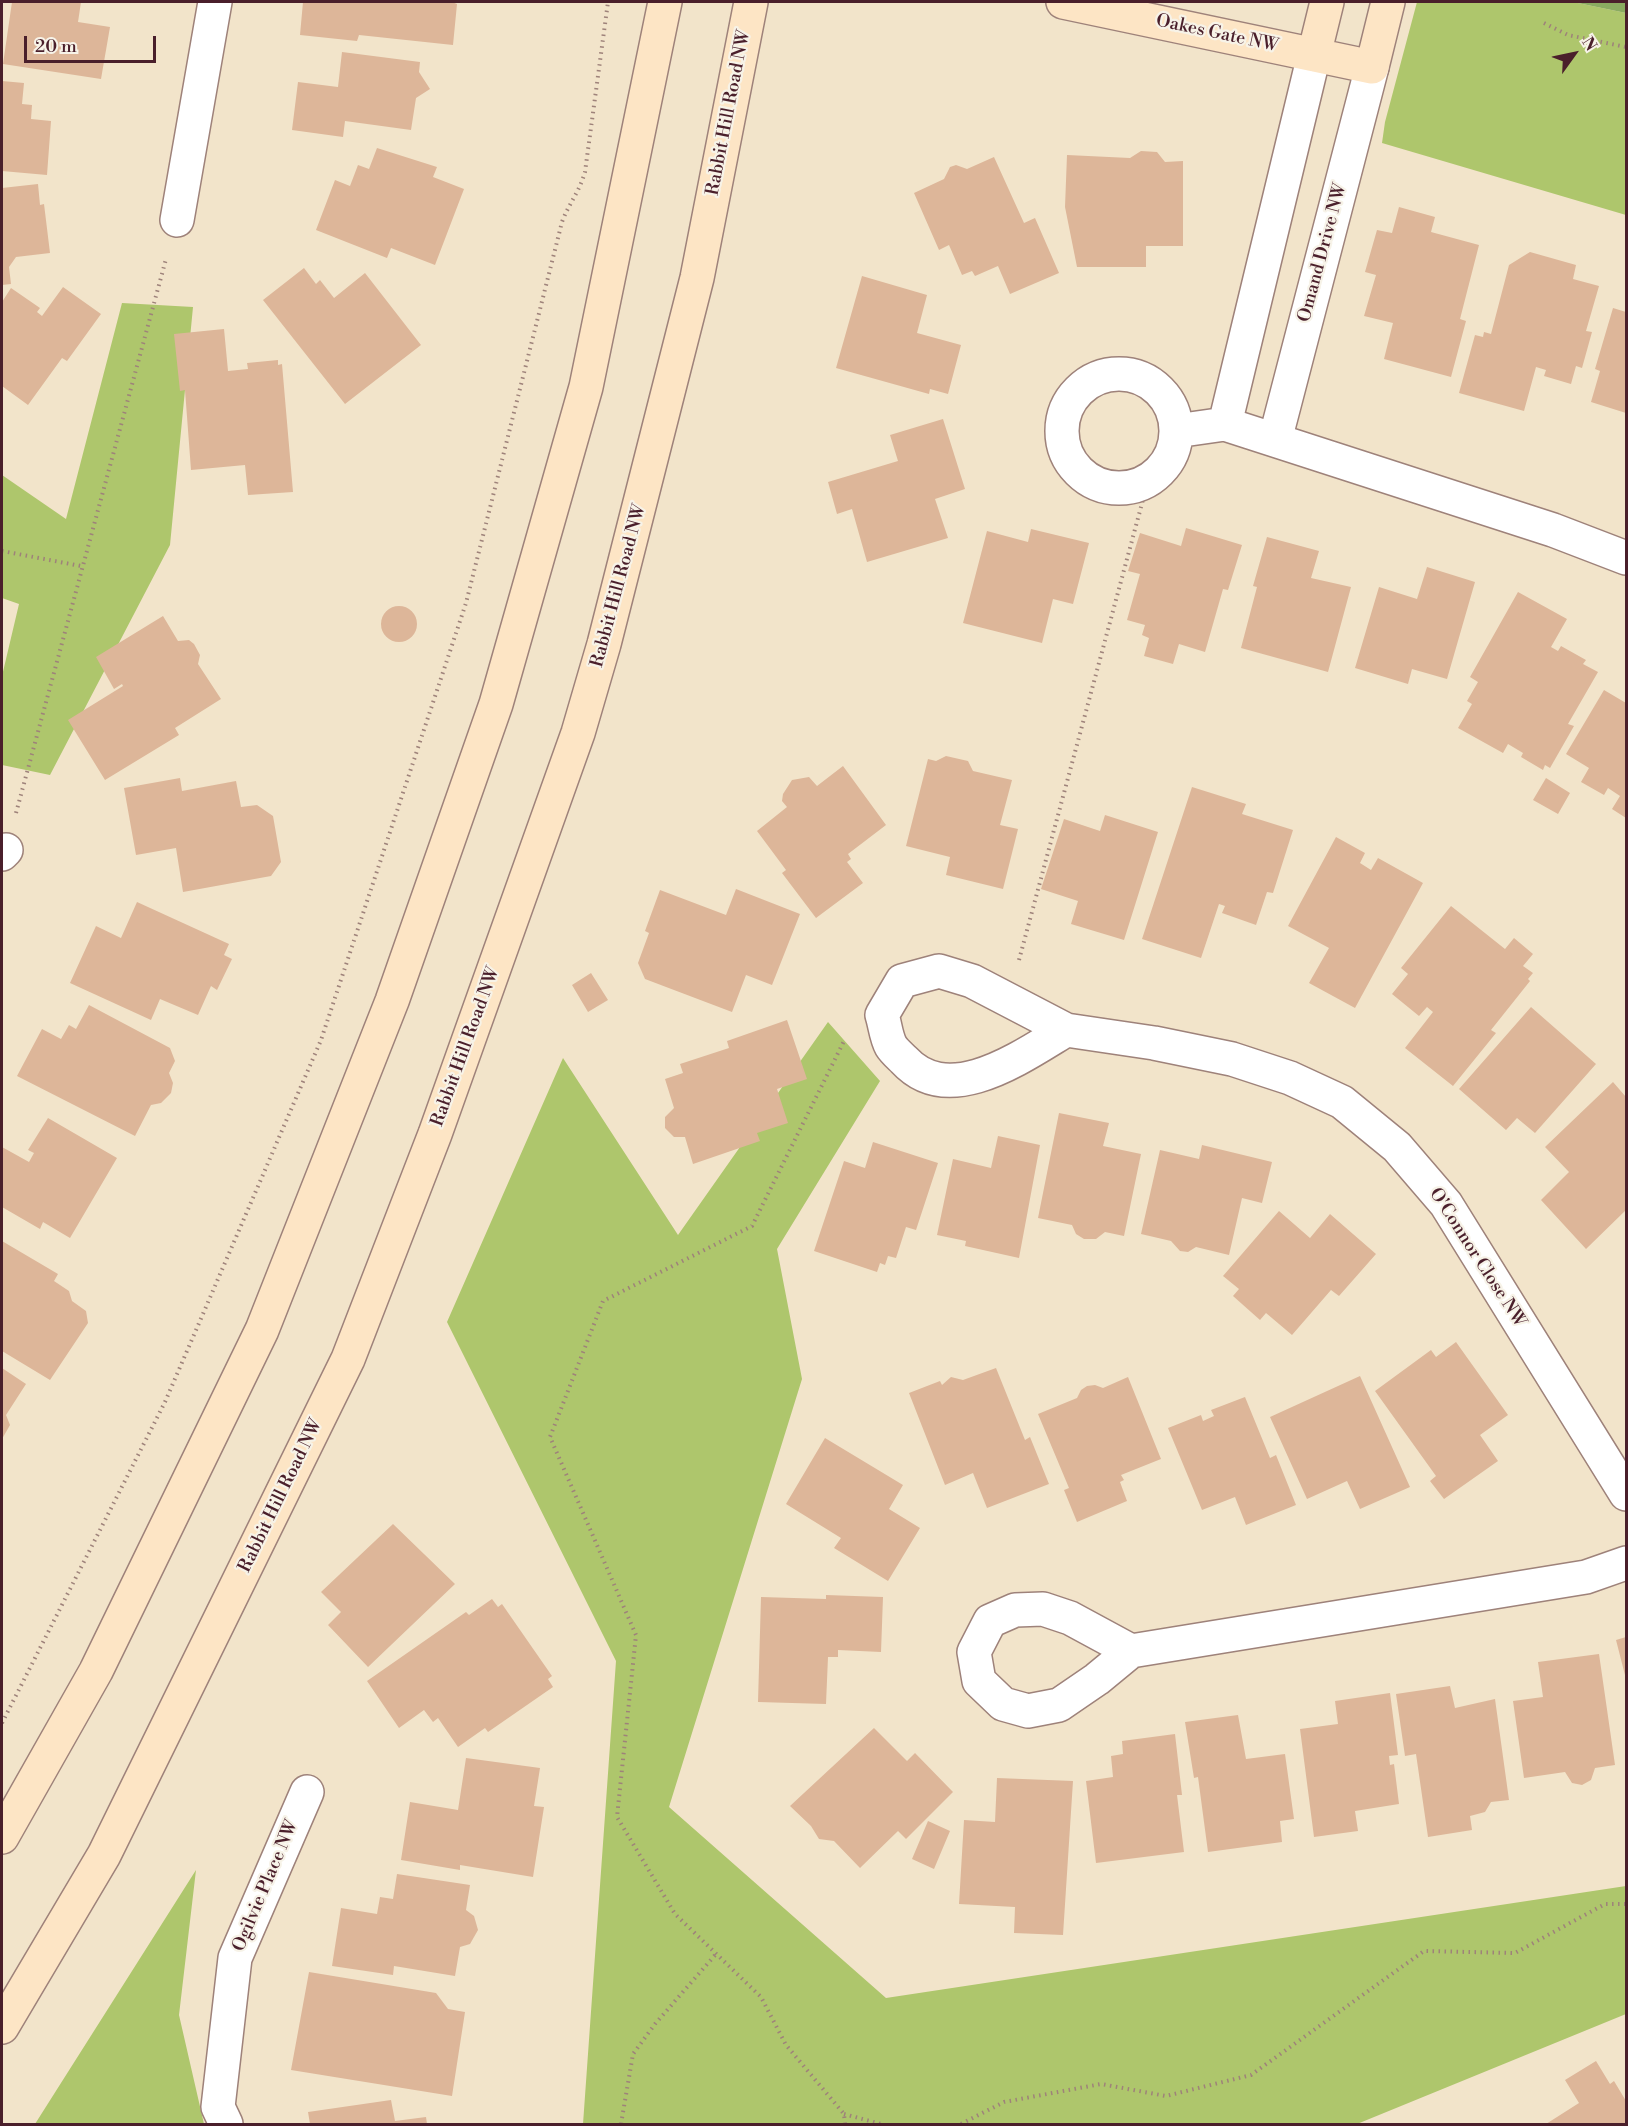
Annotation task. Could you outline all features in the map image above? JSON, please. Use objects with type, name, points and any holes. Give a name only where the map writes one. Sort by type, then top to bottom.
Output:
[{"type":"main road","points":[[2,1837],[96,1671],[262,1330],[392,1001],[496,704],[586,387],[665,2]]},
{"type":"main road","name":"Rabbit Hill Road NW","points":[[2,2027],[104,1855],[348,1359],[435,1134],[578,733],[604,644],[697,278],[751,2]]},
{"type":"main road","name":"Oakes Gate NW","points":[[1063,2],[1372,67]]},
{"type":"main road","points":[[1314,55],[1327,2]]},
{"type":"main road","points":[[1372,67],[1388,2]]},
{"type":"street","points":[[177,220],[215,2]]},
{"type":"street","points":[[1225,424],[1314,55]]},
{"type":"street","name":"Omand Drive NW","points":[[1275,440],[1372,67]]},
{"type":"street","points":[[1115,374],[1133,376],[1150,382],[1163,394],[1173,412],[1176,431],[1173,451],[1163,468],[1148,481],[1129,488],[1110,488],[1090,481],[1075,469],[1066,453],[1062,435],[1063,418],[1070,401],[1082,387],[1097,378],[1115,374]]},
{"type":"street","points":[[1176,431],[1225,424],[1553,530],[1626,558]]},
{"type":"street","name":"O'Connor Close NW","points":[[1066,1030],[1015,1061],[983,1075],[948,1082],[916,1073],[891,1046],[882,1015],[902,981],[939,971],[972,981],[1066,1030],[1154,1043],[1232,1059],[1290,1078],[1342,1102],[1397,1148],[1446,1204],[1626,1494]]},
{"type":"street","points":[[1131,1651],[1586,1577],[1626,1563]]},
{"type":"street","name":"Ogilvie Place NW","points":[[226,2124],[218,2107],[235,1958],[307,1792]]},
{"type":"path","points":[[2,1723],[165,1402],[321,1040],[466,603],[562,222],[567,207],[579,194],[585,172],[608,2]]},
{"type":"path","points":[[1544,23],[1568,34],[1626,47]]},
{"type":"path","points":[[4,852],[177,220]]},
{"type":"path","points":[[1008,1001],[1148,481]]},
{"type":"path","points":[[2,551],[81,566]]},
{"type":"path","points":[[845,2124],[844,2114],[786,2044],[761,1997],[675,1914],[617,1817],[636,1635],[550,1437],[603,1301],[752,1226],[846,1037]]},
{"type":"path","points":[[961,2124],[1004,2102],[1101,2084],[1166,2096],[1251,2075],[1424,1951],[1515,1953],[1605,1904],[1626,1904]]},
{"type":"path","points":[[621,2124],[633,2054],[655,2024],[716,1954]]},
{"type":"path","points":[[844,2114],[881,2124]]},
{"type":"green space","points":[[1417,2],[1573,2],[1626,13],[1626,215],[1382,143],[1385,122]]},
{"type":"green space","points":[[1573,2],[1626,2],[1626,13]]},
{"type":"green space","points":[[122,303],[193,307],[170,545],[50,775],[2,765],[2,676],[19,604],[2,598],[2,475],[66,519]]},
{"type":"green space","points":[[828,1022],[880,1081],[777,1249],[802,1379],[669,1807],[886,1998],[1626,1886],[1626,2014],[1357,2124],[583,2124],[616,1661],[447,1322],[563,1058],[678,1235]]},
{"type":"green space","points":[[196,1870],[179,2015],[204,2124],[35,2124]]},
{"type":"building","points":[[12,2],[81,2],[78,22],[110,27],[101,79],[3,64]]},
{"type":"building","points":[[303,2],[452,2],[457,4],[453,45],[359,35],[357,41],[300,35]]},
{"type":"building","points":[[342,52],[420,62],[419,72],[430,89],[416,98],[411,130],[345,121],[343,137],[292,130],[298,82],[338,87]]},
{"type":"building","points":[[2,81],[24,83],[22,104],[32,105],[31,119],[51,121],[47,175],[2,171]]},
{"type":"building","points":[[377,148],[437,167],[433,177],[464,189],[435,265],[391,248],[387,258],[316,230],[335,180],[350,186],[358,165],[369,169]]},
{"type":"building","points":[[1141,151],[1157,152],[1165,162],[1183,161],[1183,246],[1146,246],[1146,267],[1077,267],[1065,207],[1067,155],[1130,158]]},
{"type":"building","points":[[994,157],[1024,223],[1035,218],[1059,273],[1010,294],[998,266],[975,276],[972,271],[962,275],[949,245],[939,250],[914,193],[944,179],[950,167],[956,165],[967,169]]},
{"type":"building","points":[[38,184],[40,205],[44,204],[50,253],[16,257],[9,267],[11,284],[2,285],[2,188]]},
{"type":"building","points":[[1399,207],[1435,217],[1431,232],[1479,245],[1460,319],[1466,321],[1451,377],[1384,359],[1393,323],[1364,316],[1376,275],[1365,272],[1377,230],[1392,233]]},
{"type":"building","points":[[1530,252],[1576,265],[1573,279],[1599,286],[1586,331],[1592,332],[1582,368],[1576,366],[1571,384],[1544,376],[1546,370],[1536,367],[1524,411],[1459,393],[1475,335],[1483,337],[1484,332],[1491,334],[1509,265]]},
{"type":"building","points":[[304,268],[316,284],[320,280],[334,298],[365,273],[421,345],[345,404],[263,300]]},
{"type":"building","points":[[862,276],[927,295],[917,333],[961,345],[948,394],[930,389],[929,394],[836,368]]},
{"type":"building","points":[[63,287],[101,314],[67,361],[62,358],[28,405],[2,386],[2,302],[11,288],[40,308],[37,312],[42,316]]},
{"type":"building","points":[[1613,308],[1626,312],[1626,413],[1591,402],[1600,371],[1595,369]]},
{"type":"building","points":[[224,329],[228,371],[248,369],[247,363],[278,360],[278,365],[282,364],[293,492],[248,495],[245,465],[191,470],[185,390],[180,391],[174,334]]},
{"type":"building","points":[[943,419],[965,489],[935,499],[948,538],[867,562],[852,509],[837,514],[828,482],[898,461],[890,435]]},
{"type":"building","points":[[1186,528],[1242,545],[1228,590],[1223,589],[1205,652],[1179,644],[1173,664],[1144,656],[1149,638],[1142,635],[1145,625],[1127,620],[1140,574],[1128,571],[1140,533],[1181,546]]},
{"type":"building","points":[[1031,529],[1089,543],[1073,604],[1053,599],[1042,643],[963,623],[987,531],[1028,542]]},
{"type":"building","points":[[1267,537],[1319,551],[1311,578],[1351,587],[1328,672],[1241,648],[1257,587],[1253,586]]},
{"type":"building","points":[[1427,567],[1475,582],[1447,679],[1412,669],[1408,684],[1355,668],[1379,587],[1417,599]]},
{"type":"building","points":[[1518,592],[1567,619],[1551,647],[1558,651],[1561,646],[1586,660],[1583,664],[1598,672],[1568,724],[1574,726],[1550,768],[1545,765],[1543,770],[1521,757],[1523,753],[1508,744],[1503,753],[1458,728],[1472,704],[1467,701],[1478,682],[1470,677]]},
{"type":"building","points":[[399,606],[412,611],[417,624],[412,637],[399,642],[386,637],[381,624],[386,611]]},
{"type":"building","points":[[163,616],[178,641],[189,640],[194,644],[200,655],[198,664],[221,699],[175,728],[179,735],[105,780],[68,720],[123,686],[122,684],[114,689],[96,657]]},
{"type":"building","points":[[1604,690],[1626,703],[1626,818],[1612,809],[1620,796],[1608,788],[1604,795],[1581,782],[1589,768],[1566,754]]},
{"type":"building","points":[[946,756],[968,761],[973,771],[1012,780],[1000,825],[1018,829],[1003,889],[946,875],[950,857],[906,846],[928,759],[936,761]]},
{"type":"building","points":[[843,766],[886,825],[848,854],[851,859],[847,862],[863,883],[816,918],[782,873],[786,870],[757,831],[787,807],[782,801],[783,794],[792,780],[809,777],[817,786]]},
{"type":"building","points":[[180,778],[182,791],[236,781],[241,807],[257,805],[273,816],[281,862],[271,876],[183,892],[176,848],[136,855],[124,788]]},
{"type":"building","points":[[1546,778],[1570,793],[1558,814],[1533,800]]},
{"type":"building","points":[[1192,787],[1246,804],[1242,814],[1293,830],[1273,893],[1267,892],[1256,925],[1222,913],[1225,906],[1219,904],[1201,958],[1142,939]]},
{"type":"building","points":[[1105,815],[1158,832],[1124,940],[1071,924],[1078,901],[1041,889],[1064,819],[1100,831]]},
{"type":"building","points":[[1336,837],[1365,853],[1360,863],[1371,870],[1378,858],[1423,883],[1355,1008],[1309,983],[1329,948],[1288,926]]},
{"type":"building","points":[[736,889],[800,914],[772,985],[746,975],[732,1012],[645,979],[638,963],[649,933],[645,931],[660,890],[726,915]]},
{"type":"building","points":[[137,902],[229,944],[224,955],[232,959],[217,990],[211,986],[198,1015],[160,999],[151,1020],[70,983],[96,926],[121,938]]},
{"type":"building","points":[[1451,906],[1505,949],[1514,938],[1533,954],[1523,966],[1533,973],[1528,979],[1530,981],[1491,1030],[1496,1033],[1453,1086],[1405,1048],[1433,1012],[1427,1007],[1419,1016],[1392,994],[1408,974],[1401,968]]},
{"type":"building","points":[[591,973],[608,1000],[588,1012],[572,985]]},
{"type":"building","points":[[89,1005],[170,1048],[175,1061],[169,1073],[173,1083],[171,1093],[161,1103],[151,1105],[135,1136],[17,1076],[42,1029],[61,1039],[69,1025],[76,1029]]},
{"type":"building","points":[[1531,1007],[1596,1064],[1535,1133],[1517,1118],[1506,1130],[1459,1089]]},
{"type":"building","points":[[787,1020],[807,1079],[777,1089],[788,1123],[757,1133],[760,1141],[693,1164],[685,1137],[674,1137],[665,1128],[665,1117],[674,1108],[665,1079],[683,1073],[680,1064],[729,1048],[727,1041]]},
{"type":"building","points":[[1613,1082],[1626,1097],[1626,1210],[1586,1249],[1541,1200],[1569,1172],[1545,1147]]},
{"type":"building","points":[[1059,1113],[1109,1123],[1103,1146],[1141,1154],[1124,1236],[1105,1232],[1096,1239],[1084,1239],[1076,1234],[1072,1225],[1038,1218]]},
{"type":"building","points":[[48,1118],[117,1158],[70,1238],[43,1222],[40,1229],[2,1207],[2,1147],[29,1162],[34,1153],[28,1150]]},
{"type":"building","points":[[998,1136],[1040,1145],[1019,1258],[965,1246],[966,1241],[937,1235],[953,1159],[991,1168]]},
{"type":"building","points":[[873,1142],[938,1163],[916,1230],[906,1227],[896,1258],[888,1256],[885,1265],[880,1263],[877,1272],[814,1251],[844,1161],[865,1168]]},
{"type":"building","points":[[1202,1145],[1272,1162],[1262,1203],[1242,1198],[1229,1255],[1196,1247],[1188,1252],[1180,1251],[1171,1241],[1141,1234],[1160,1150],[1199,1159]]},
{"type":"building","points":[[1279,1211],[1310,1238],[1330,1214],[1376,1254],[1339,1296],[1331,1290],[1292,1335],[1266,1313],[1260,1320],[1233,1296],[1239,1289],[1223,1276]]},
{"type":"building","points":[[2,1241],[58,1274],[54,1281],[69,1291],[72,1301],[86,1311],[88,1323],[50,1380],[2,1351]]},
{"type":"building","points":[[1456,1342],[1508,1415],[1480,1435],[1498,1461],[1444,1499],[1430,1481],[1436,1476],[1375,1391],[1431,1350],[1436,1357]]},
{"type":"building","points":[[2,1368],[26,1384],[6,1415],[10,1425],[2,1439]]},
{"type":"building","points":[[996,1368],[1025,1440],[1030,1437],[1049,1484],[987,1508],[973,1473],[945,1485],[909,1393],[940,1381],[942,1385],[951,1377],[963,1380]]},
{"type":"building","points":[[1360,1376],[1410,1487],[1360,1509],[1347,1481],[1307,1499],[1270,1417]]},
{"type":"building","points":[[1128,1377],[1161,1459],[1121,1475],[1124,1480],[1120,1482],[1127,1501],[1077,1522],[1064,1490],[1069,1488],[1038,1414],[1077,1398],[1081,1390],[1087,1386],[1095,1385],[1103,1388]]},
{"type":"building","points":[[1245,1397],[1270,1458],[1276,1455],[1296,1505],[1246,1525],[1235,1497],[1202,1510],[1168,1428],[1201,1415],[1203,1421],[1214,1416],[1211,1410]]},
{"type":"building","points":[[825,1438],[903,1485],[889,1509],[920,1528],[888,1581],[834,1548],[841,1538],[786,1504]]},
{"type":"building","points":[[393,1524],[455,1584],[368,1667],[328,1625],[341,1612],[321,1592]]},
{"type":"building","points":[[826,1595],[883,1597],[881,1652],[838,1650],[838,1657],[828,1657],[826,1704],[758,1702],[761,1597],[826,1599]]},
{"type":"building","points":[[492,1599],[498,1607],[502,1604],[552,1676],[548,1679],[553,1687],[488,1732],[485,1728],[458,1747],[438,1718],[433,1722],[424,1710],[399,1728],[367,1681],[466,1612],[469,1615]]},
{"type":"building","points":[[1626,1637],[1626,1679],[1616,1640]]},
{"type":"building","points":[[1599,1654],[1615,1765],[1595,1768],[1591,1780],[1582,1785],[1572,1783],[1565,1772],[1524,1778],[1513,1701],[1543,1697],[1538,1662]]},
{"type":"building","points":[[1450,1686],[1455,1708],[1495,1699],[1509,1800],[1491,1802],[1485,1812],[1470,1816],[1472,1830],[1428,1837],[1416,1754],[1405,1756],[1396,1694]]},
{"type":"building","points":[[1390,1693],[1398,1755],[1389,1756],[1390,1765],[1394,1764],[1399,1804],[1355,1811],[1358,1831],[1314,1837],[1300,1729],[1338,1724],[1335,1701]]},
{"type":"building","points":[[1238,1715],[1246,1759],[1285,1754],[1294,1819],[1280,1821],[1282,1842],[1208,1852],[1198,1777],[1194,1778],[1185,1722]]},
{"type":"building","points":[[874,1728],[907,1761],[915,1753],[953,1792],[906,1839],[898,1831],[860,1868],[834,1841],[819,1839],[811,1826],[790,1806]]},
{"type":"building","points":[[1175,1734],[1182,1795],[1177,1795],[1184,1852],[1096,1863],[1086,1781],[1113,1777],[1111,1756],[1123,1754],[1122,1741]]},
{"type":"building","points":[[466,1758],[540,1768],[534,1806],[544,1807],[533,1877],[460,1865],[460,1870],[401,1860],[410,1802],[458,1810]]},
{"type":"building","points":[[997,1778],[1073,1781],[1063,1935],[1014,1933],[1015,1907],[959,1904],[964,1820],[995,1822]]},
{"type":"building","points":[[928,1821],[950,1831],[934,1869],[912,1859]]},
{"type":"building","points":[[397,1874],[470,1885],[466,1910],[474,1916],[478,1930],[470,1944],[460,1947],[455,1976],[394,1966],[393,1975],[332,1966],[341,1908],[377,1914],[380,1897],[393,1899]]},
{"type":"building","points":[[309,1972],[436,1993],[448,2009],[465,2012],[452,2096],[291,2070]]},
{"type":"building","points":[[1596,2061],[1610,2084],[1614,2081],[1626,2101],[1626,2124],[1546,2124],[1579,2103],[1565,2080]]},
{"type":"building","points":[[391,2100],[395,2121],[426,2117],[427,2124],[310,2124],[308,2112]]}]
